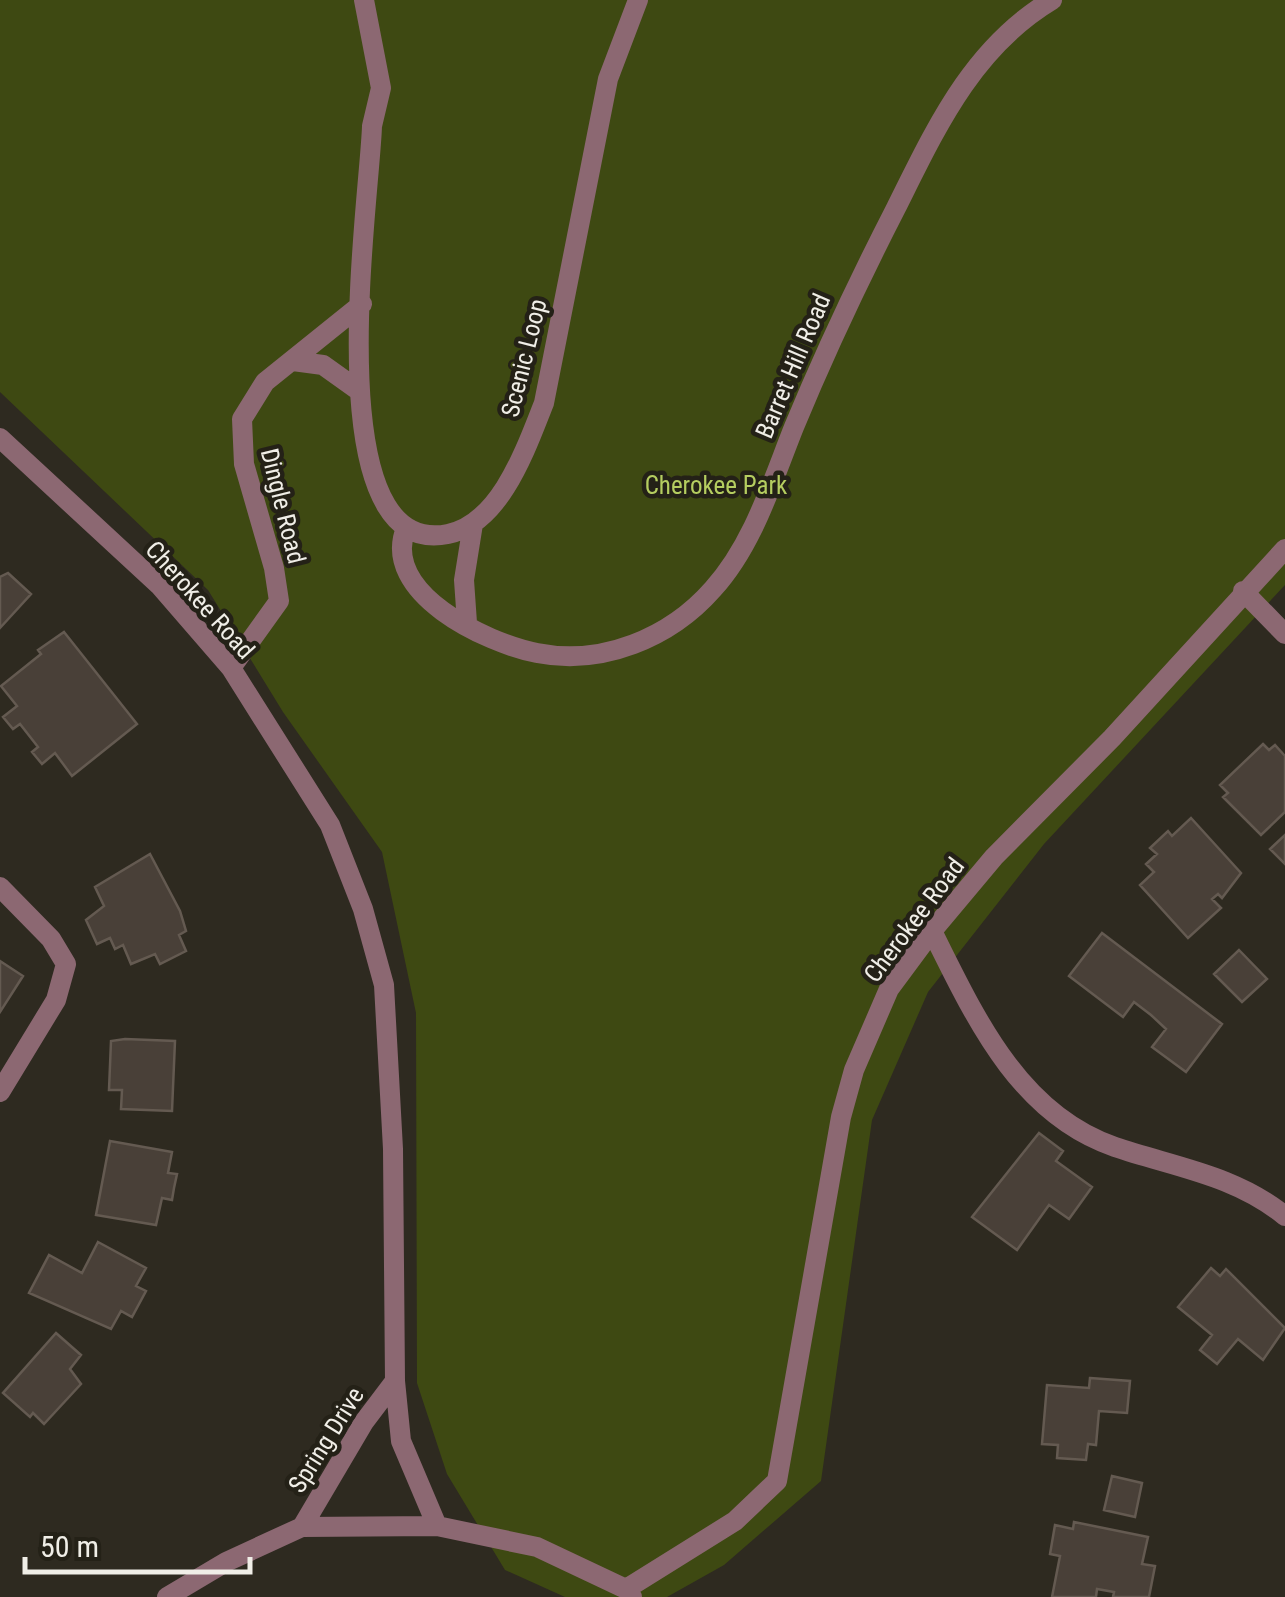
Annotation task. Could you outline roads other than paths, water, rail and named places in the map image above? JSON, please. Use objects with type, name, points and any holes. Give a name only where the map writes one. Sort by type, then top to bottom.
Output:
[{"type":"street","points":[[364,0],[381,88],[372,126],[358,390],[368,468],[384,501],[406,528],[426,538],[474,524],[464,580],[467,623]]},
{"type":"street","name":"Scenic Loop","points":[[474,524],[525,451],[544,403],[608,79],[638,0]]},
{"type":"street","name":"Barret Hill Road","points":[[406,528],[400,542],[402,560],[425,598],[445,615],[526,651],[564,656],[606,653],[669,628],[714,588],[754,523],[838,320],[963,82],[1000,39],[1052,0]]},
{"type":"street","name":"Dingle Road","points":[[230,668],[279,601],[274,568],[244,464],[242,418],[266,382],[294,361],[305,346],[362,304]]},
{"type":"street","points":[[294,361],[323,365],[358,390]]},
{"type":"street","name":"Cherokee Road","points":[[0,438],[160,586],[230,668],[330,824],[363,908],[384,985],[393,1148],[394,1382],[401,1441],[437,1526]]},
{"type":"street","name":"Cherokee Road","points":[[629,1593],[735,1520],[777,1481],[830,1178],[854,1070],[889,989],[932,930],[994,857],[1112,738],[1285,549]]},
{"type":"street","points":[[1243,591],[1285,634]]},
{"type":"street","points":[[0,887],[61,953],[66,974],[56,1000],[0,1092]]},
{"type":"street","points":[[932,930],[975,1018],[1014,1076],[1042,1104],[1073,1128],[1112,1146],[1221,1178],[1285,1216]]},
{"type":"street","name":"Spring Drive","points":[[302,1527],[364,1422],[394,1382]]},
{"type":"street","name":"Spring Drive","points":[[167,1597],[226,1562],[302,1527],[437,1526],[537,1547],[629,1593]]},
{"type":"park label","name":"Cherokee Park","points":[[716,485]]}]
